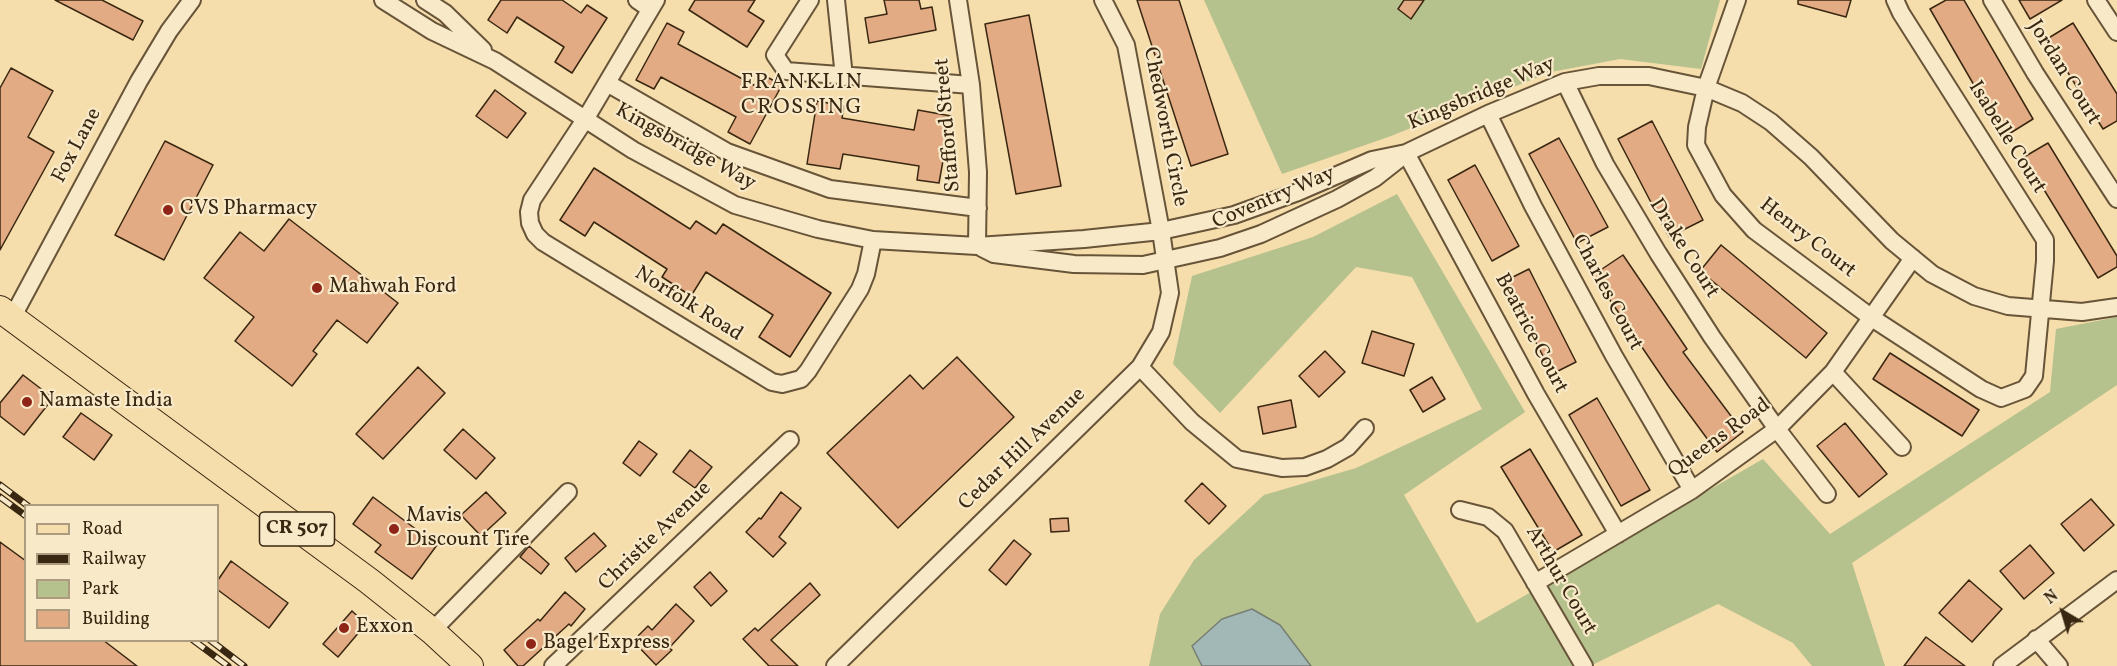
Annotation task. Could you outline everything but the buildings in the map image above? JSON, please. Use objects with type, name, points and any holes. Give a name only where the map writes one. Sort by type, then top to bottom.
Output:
[{"type":"main road","name":"CR 507","points":[[6,314],[369,581],[470,666]]},
{"type":"street","name":"Fox Lane","points":[[6,314],[139,81],[192,0]]},
{"type":"street","name":"Kingsbridge Way","points":[[383,0],[432,31],[495,61],[633,150],[735,205],[818,229],[873,240],[976,246]]},
{"type":"street","name":"Kingsbridge Way","points":[[425,0],[444,13],[495,61]]},
{"type":"street","points":[[810,0],[775,55],[786,71],[970,85]]},
{"type":"street","points":[[836,0],[844,77]]},
{"type":"street","name":"Stafford Street","points":[[958,0],[970,85],[978,172],[976,246]]},
{"type":"street","name":"Chedworth Circle","points":[[1103,0],[1126,45],[1161,231]]},
{"type":"street","name":"Henry Court","points":[[1737,0],[1706,88],[1698,121],[1696,145],[1723,195],[1754,230],[1872,318]]},
{"type":"street","name":"Isabelle Court","points":[[1872,318],[1981,389],[2001,398],[2025,388],[2034,376],[2045,240],[1901,13],[1895,0]]},
{"type":"street","name":"Jordan Court","points":[[1992,0],[2035,73],[2117,199]]},
{"type":"street","points":[[2096,0],[2117,32]]},
{"type":"street","points":[[586,118],[607,83],[648,3]]},
{"type":"street","name":"Kingsbridge Way","points":[[1161,231],[1234,215],[1298,192],[1372,160],[1406,153],[1488,114],[1565,82],[1599,76],[1649,76],[1706,88],[1742,103],[1771,122],[1810,157],[1892,241],[1932,274],[1974,296],[2008,306],[2041,309],[2082,312],[2117,307]]},
{"type":"street","name":"Drake Court","points":[[1565,82],[1605,164],[1658,253],[1712,337],[1777,429],[1827,494]]},
{"type":"street","points":[[607,83],[728,153],[830,189],[978,208]]},
{"type":"street","name":"Charles Court","points":[[1488,114],[1533,206],[1609,346],[1692,490]]},
{"type":"street","name":"Norfolk Road","points":[[586,118],[532,200],[529,212],[530,223],[535,234],[543,242],[772,382],[792,383],[801,379],[808,371],[860,289],[866,274],[873,240]]},
{"type":"street","name":"Coventry Way","points":[[976,246],[994,254],[1074,264],[1143,266],[1220,248],[1261,234],[1337,199],[1375,178],[1406,153]]},
{"type":"street","name":"Beatrice Court","points":[[1406,153],[1536,394],[1618,534]]},
{"type":"street","points":[[976,246],[1161,231]]},
{"type":"street","name":"Cedar Hill Avenue","points":[[835,666],[1140,368],[1161,332],[1170,293],[1161,231]]},
{"type":"street","name":"Queens Road","points":[[1535,583],[1692,490],[1777,429],[1833,372],[1913,258]]},
{"type":"street","points":[[1140,368],[1192,422],[1237,459],[1282,468],[1305,467],[1327,459],[1348,447],[1365,428]]},
{"type":"street","points":[[1833,372],[1902,447]]},
{"type":"street","name":"Christie Avenue","points":[[553,666],[790,440]]},
{"type":"street","points":[[432,632],[568,492]]},
{"type":"street","name":"Arthur Court","points":[[1460,510],[1488,517],[1505,531],[1584,666]]},
{"type":"street","points":[[2002,666],[2117,580]]},
{"type":"street","points":[[2036,639],[2059,666]]},
{"type":"green space","points":[[1204,0],[1720,0],[1701,69],[1620,59],[1551,72],[1391,136],[1282,174]]},
{"type":"green space","points":[[1397,194],[1525,412],[1404,495],[1477,623],[1763,459],[1830,534],[2050,392],[2056,329],[2117,317],[2117,385],[1852,563],[1885,666],[1812,666],[1793,643],[1718,604],[1590,666],[1149,666],[1160,614],[1194,560],[1264,495],[1356,468],[1482,409],[1412,277],[1356,267],[1220,413],[1173,364],[1192,276],[1313,237]]},
{"type":"water","points":[[1252,609],[1280,625],[1311,666],[1202,666],[1192,646],[1222,619]]},
{"type":"railway","points":[[0,485],[25,504]]},
{"type":"railway","points":[[0,497],[24,515]]},
{"type":"railway","points":[[196,642],[228,666]]},
{"type":"railway","points":[[213,642],[244,666]]},
{"type":"place","name":"CVS Pharmacy","points":[[168,210]]},
{"type":"place","name":"Mahwah Ford","points":[[317,288]]},
{"type":"place","name":"Namaste India","points":[[27,402]]},
{"type":"place","name":"Mavis Discount Tire","points":[[394,529]]},
{"type":"place","name":"Exxon","points":[[344,628]]},
{"type":"place","name":"Bagel Express","points":[[531,644]]},
{"type":"district","name":"FRANKLIN CROSSING","points":[[802,96]]}]
